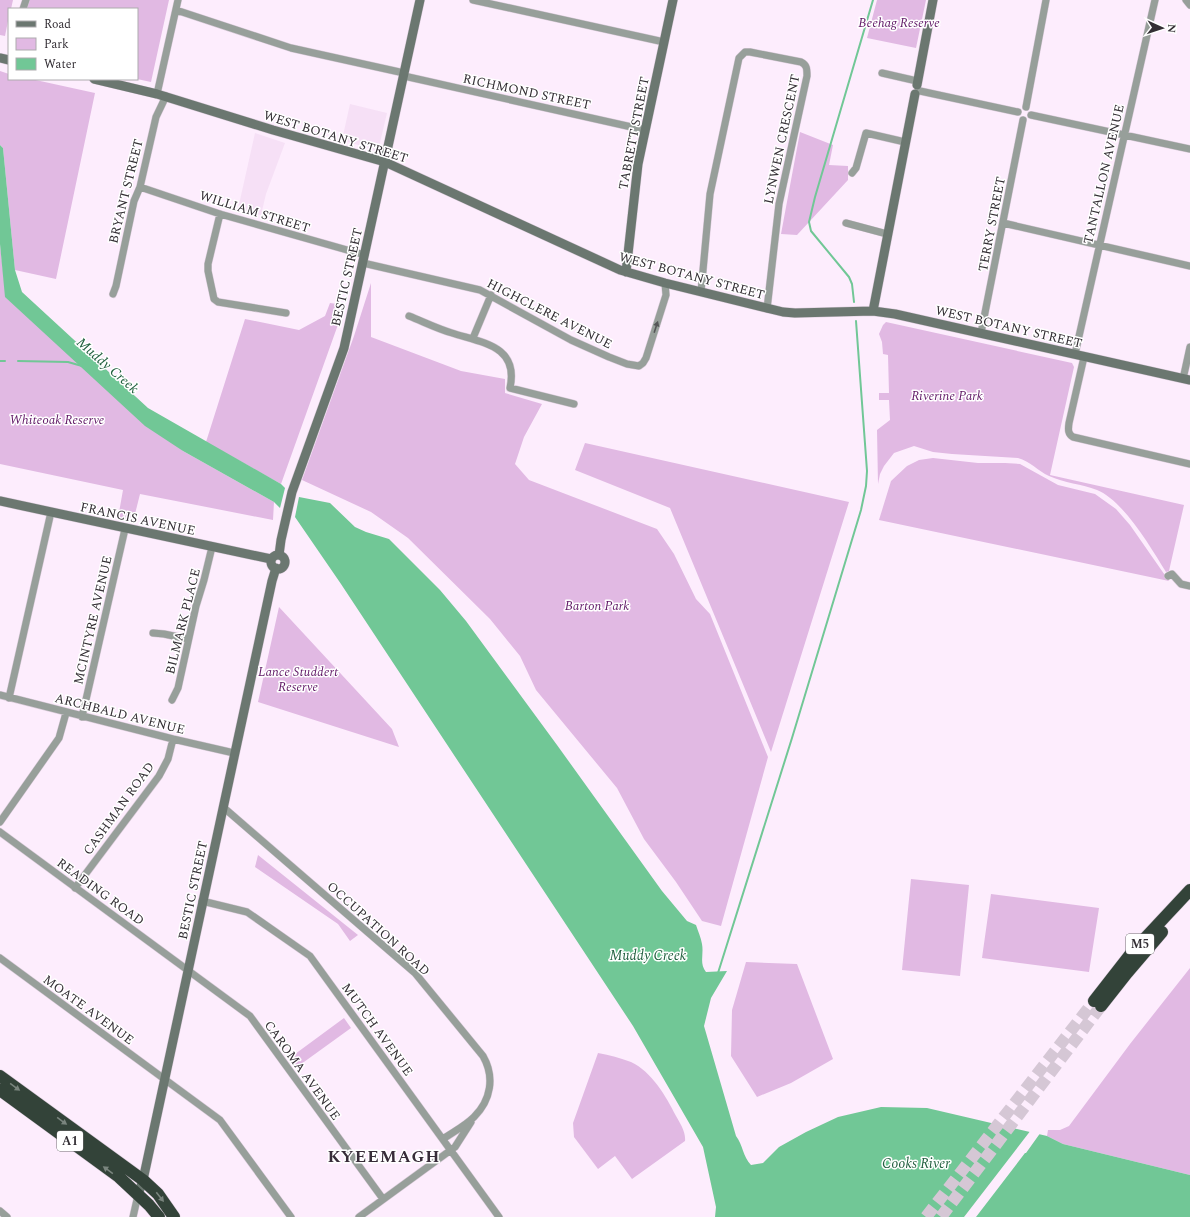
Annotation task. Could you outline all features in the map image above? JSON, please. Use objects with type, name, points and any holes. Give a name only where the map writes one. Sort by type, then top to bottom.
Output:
[{"type":"highway","name":"M5","points":[[1190,890],[1134,951],[1098,1004],[1190,902]]},
{"type":"highway","name":"A1","points":[[0,1076],[143,1180],[158,1194],[174,1217]]},
{"type":"highway","name":"A1","points":[[0,1090],[118,1177],[150,1206],[158,1217]]},
{"type":"main road","name":"BESTIC STREET","points":[[138,1195],[143,1180],[270,589],[276,568],[282,567],[284,563],[283,558],[275,557],[292,492],[344,348],[420,0]]},
{"type":"main road","name":"TABRETT STREET","points":[[626,272],[636,179],[673,0]]},
{"type":"main road","points":[[873,311],[933,0]]},
{"type":"main road","name":"WEST BOTANY STREET","points":[[98,80],[161,95],[273,130],[385,162],[626,272],[665,283],[768,309],[795,313],[873,311],[895,314],[1186,379]]},
{"type":"main road","name":"FRANCIS AVENUE","points":[[0,501],[212,547],[275,557]]},
{"type":"street","name":"BRYANT STREET","points":[[113,294],[134,200],[140,187],[161,95],[178,0]]},
{"type":"street","points":[[473,0],[664,42]]},
{"type":"street","points":[[1026,107],[1046,0]]},
{"type":"street","name":"TANTALLON AVENUE","points":[[1155,0],[1099,245],[1079,356],[1068,430],[1070,435],[1074,437],[1190,464]]},
{"type":"street","points":[[1186,0],[1190,5]]},
{"type":"street","name":"RICHMOND STREET","points":[[176,10],[291,48],[645,130]]},
{"type":"street","name":"LYNWEN CRESCENT","points":[[701,292],[710,194],[739,58],[745,52],[750,52],[801,62],[805,64],[807,76],[779,204],[768,309]]},
{"type":"street","points":[[882,74],[917,87],[1018,112]]},
{"type":"street","points":[[1018,112],[1021,108],[1026,107]]},
{"type":"street","points":[[1026,107],[1030,110],[1031,115]]},
{"type":"street","points":[[1018,112],[1020,118],[1023,120],[1029,118],[1031,115]]},
{"type":"street","points":[[1031,115],[1190,149]]},
{"type":"street","name":"TERRY STREET","points":[[981,333],[1023,120]]},
{"type":"street","points":[[852,173],[856,168],[866,133],[905,142]]},
{"type":"street","name":"WILLIAM STREET","points":[[140,187],[220,214],[364,259]]},
{"type":"street","points":[[220,214],[208,264],[214,299],[218,302],[286,313]]},
{"type":"street","points":[[846,223],[887,234]]},
{"type":"street","points":[[1003,223],[1190,266]]},
{"type":"street","name":"HIGHCLERE AVENUE","points":[[364,259],[480,290],[571,340],[609,357],[634,366],[639,366],[646,358],[666,295],[665,283]]},
{"type":"street","points":[[473,338],[490,295]]},
{"type":"street","points":[[409,316],[452,333],[473,338],[499,349],[510,364],[512,377],[510,388],[574,404]]},
{"type":"street","points":[[1186,379],[1190,347]]},
{"type":"street","points":[[9,698],[50,512]]},
{"type":"street","name":"MCINTYRE AVENUE","points":[[82,717],[125,529]]},
{"type":"street","name":"BILMARK PLACE","points":[[172,700],[178,688],[188,639],[212,547]]},
{"type":"street","points":[[1168,576],[1172,574],[1181,584],[1190,586]]},
{"type":"street","points":[[153,633],[188,639]]},
{"type":"street","name":"ARCHBALD AVENUE","points":[[0,695],[173,740],[234,753]]},
{"type":"street","points":[[0,822],[59,738],[66,713]]},
{"type":"street","name":"CASHMAN ROAD","points":[[75,888],[158,776],[168,759],[173,740]]},
{"type":"street","name":"OCCUPATION ROAD","points":[[223,807],[415,973],[480,1052],[488,1066],[490,1083],[487,1098],[481,1109],[473,1118],[443,1139]]},
{"type":"street","name":"READING ROAD","points":[[0,832],[188,970]]},
{"type":"street","name":"MUTCH AVENUE","points":[[202,901],[247,912],[310,956],[499,1217]]},
{"type":"street","name":"MOATE AVENUE","points":[[0,958],[220,1120],[291,1217]]},
{"type":"street","name":"CAROMA AVENUE","points":[[188,970],[250,1016],[383,1200]]},
{"type":"street","points":[[359,1217],[455,1147],[473,1118]]},
{"type":"street","name":"BESTIC STREET","points":[[133,1217],[138,1195]]},
{"type":"street","points":[[0,1211],[7,1217]]},
{"type":"shaded area","points":[[350,104],[387,113],[378,151],[342,140]]},
{"type":"shaded area","points":[[255,133],[285,143],[266,194],[261,215],[238,209]]},
{"type":"green space","points":[[0,0],[13,0],[11,8],[8,8],[8,21],[5,36],[0,35]]},
{"type":"green space","points":[[29,0],[169,0],[151,82],[138,79],[138,8],[26,8]]},
{"type":"green space","name":"Beehag Reserve","points":[[877,0],[926,0],[916,48],[867,38]]},
{"type":"green space","points":[[0,71],[8,74],[8,80],[36,80],[95,93],[56,279],[15,270],[3,148],[0,145]]},
{"type":"green space","points":[[800,132],[833,145],[829,165],[848,166],[848,180],[797,235],[781,234]]},
{"type":"green space","name":"Whiteoak Reserve","points":[[0,244],[6,297],[72,357],[183,451],[274,502],[273,520],[140,494],[133,522],[118,518],[123,490],[0,464]]},
{"type":"green space","name":"Barton Park","points":[[371,283],[371,337],[461,371],[505,379],[505,393],[542,404],[524,437],[515,464],[529,480],[657,529],[674,554],[696,599],[710,614],[768,757],[721,926],[702,921],[676,882],[644,839],[617,788],[536,690],[520,656],[490,619],[408,538],[371,512],[302,480],[354,336]]},
{"type":"green space","points":[[330,303],[345,305],[281,484],[206,442],[245,319],[299,330],[325,316]]},
{"type":"green space","name":"Riverine Park","points":[[886,322],[1072,363],[1074,367],[1050,475],[1184,505],[1169,571],[1166,572],[1145,538],[1127,514],[1107,496],[1097,490],[1049,476],[1026,461],[1018,458],[933,452],[914,446],[894,453],[884,466],[880,474],[878,484],[877,430],[890,420],[889,400],[879,400],[879,393],[889,393],[888,355],[883,354],[882,342],[879,334]]},
{"type":"green space","points":[[585,443],[849,502],[771,752],[670,508],[575,470]]},
{"type":"green space","points":[[933,458],[978,463],[1020,464],[1058,485],[1095,494],[1116,509],[1130,525],[1169,581],[879,520],[891,481],[907,466],[919,460]]},
{"type":"green space","name":"Lance Studdert Reserve","points":[[279,607],[392,729],[399,747],[258,702]]},
{"type":"green space","points":[[258,855],[358,935],[350,941],[338,924],[255,867]]},
{"type":"green space","points":[[911,879],[969,885],[960,976],[902,970]]},
{"type":"green space","points":[[991,894],[1099,908],[1089,972],[982,958]]},
{"type":"green space","points":[[746,962],[797,964],[833,1059],[791,1083],[757,1097],[731,1056],[732,1010]]},
{"type":"green space","points":[[1190,968],[1190,1175],[1063,1144],[1047,1136],[1048,1130],[1060,1130],[1069,1126],[1130,1044]]},
{"type":"green space","points":[[344,1018],[351,1028],[297,1067],[291,1057]]},
{"type":"green space","points":[[598,1053],[631,1062],[639,1066],[652,1078],[668,1101],[685,1134],[685,1141],[632,1179],[615,1156],[598,1169],[574,1137],[573,1123]]},
{"type":"water","points":[[0,145],[3,148],[15,270],[22,292],[148,408],[281,484],[285,488],[280,508],[274,502],[183,451],[145,426],[5,297],[0,244]]},
{"type":"water","name":"Muddy Creek","points":[[299,497],[330,503],[355,527],[389,539],[440,590],[466,621],[662,891],[687,921],[696,925],[702,942],[702,962],[706,972],[727,971],[711,998],[704,1026],[736,1136],[748,1162],[751,1165],[763,1163],[779,1147],[838,1117],[881,1107],[927,1108],[1047,1136],[1063,1144],[1190,1175],[1190,1217],[715,1217],[716,1207],[703,1147],[633,1026],[341,584],[295,517]]},
{"type":"pier","points":[[1031,1130],[1041,1132],[976,1217],[964,1217]]},
{"type":"waterway","points":[[854,302],[852,284],[849,277],[811,231],[809,222],[873,0]]},
{"type":"waterway","points":[[718,973],[792,738],[861,510],[866,486],[867,471],[856,321]]},
{"type":"waterway","points":[[0,361],[5,361]]},
{"type":"waterway","points":[[18,361],[68,362],[82,366]]},
{"type":"tunnel","points":[[926,1217],[1094,1001]]},
{"type":"tunnel","points":[[941,1217],[1101,1006]]},
{"type":"district","name":"KYEEMAGH","points":[[384,1156]]},
{"type":"water label","name":"Cooks River","points":[[916,1163]]}]
